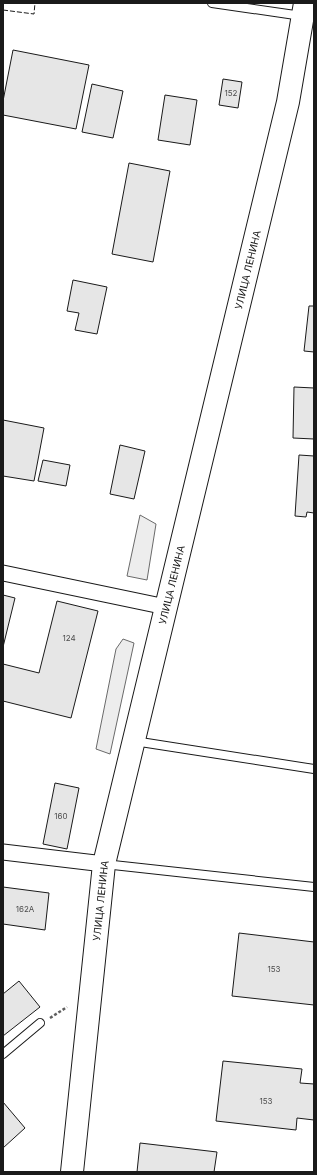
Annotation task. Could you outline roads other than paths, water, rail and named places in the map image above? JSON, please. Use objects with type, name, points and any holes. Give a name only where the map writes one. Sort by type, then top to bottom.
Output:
[{"type":"street","name":"УЛИЦА ЛЕНИНА","points":[[72,1172],[104,864],[288,102],[304,10]]},
{"type":"street","points":[[3,573],[166,607]]},
{"type":"street","points":[[3,852],[104,864]]},
{"type":"lane","points":[[212,3],[304,10]]},
{"type":"lane","points":[[133,741],[314,769]]},
{"type":"lane","points":[[104,864],[314,887]]},
{"type":"lane","points":[[3,1054],[40,1023]]}]
